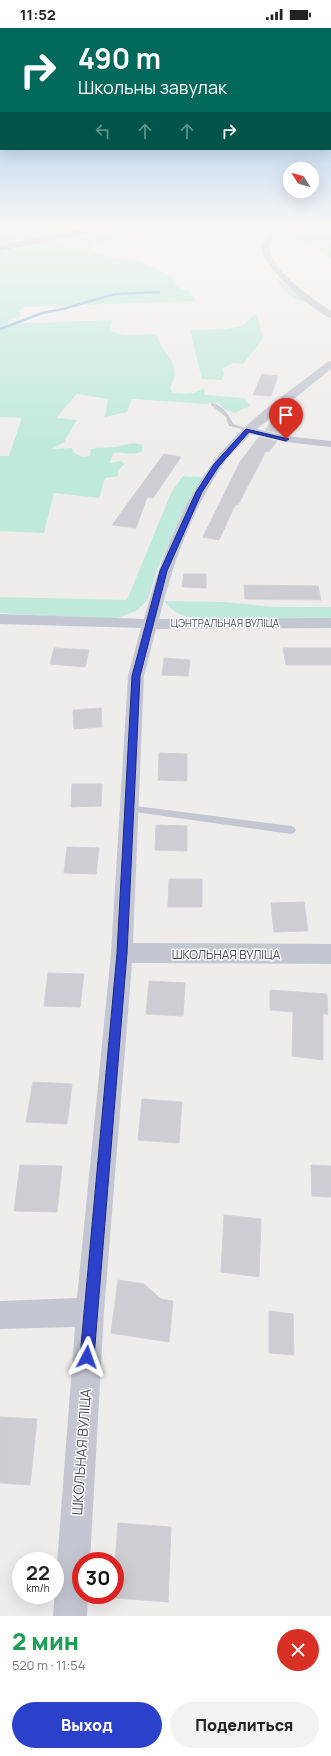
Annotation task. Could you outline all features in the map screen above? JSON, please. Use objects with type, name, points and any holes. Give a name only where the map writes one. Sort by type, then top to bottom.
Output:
[{"type":"street","points":[[311,299],[331,315]]},
{"type":"street","name":"ШКОЛЬНАЯ ВУЛІЦА","points":[[70,1616],[90,1312],[122,953],[128,808],[136,676],[164,571],[199,492],[216,465],[248,430],[330,365]]},
{"type":"street","points":[[248,430],[286,439],[331,444]]},
{"type":"street","name":"ЦЭНТРАЛЬНАЯ ВУЛІЦА","points":[[0,619],[151,624],[331,623]]},
{"type":"street","name":"ШКОЛЬНАЯ ВУЛІЦА","points":[[122,953],[331,954]]},
{"type":"street","points":[[0,1315],[90,1312]]},
{"type":"lane","points":[[213,404],[228,416],[231,425],[248,430]]},
{"type":"lane","points":[[128,808],[291,830]]},
{"type":"green space","points":[[0,299],[195,299],[196,301],[24,307],[18,311],[21,315],[8,321],[8,324],[113,320],[110,326],[112,331],[123,335],[156,334],[173,365],[175,372],[174,379],[170,387],[172,392],[188,394],[204,388],[205,395],[244,398],[250,406],[234,413],[226,410],[217,402],[206,404],[132,399],[127,412],[105,417],[108,399],[77,394],[56,418],[77,420],[64,442],[52,449],[72,448],[73,452],[82,457],[90,456],[91,449],[135,443],[142,445],[142,451],[132,454],[113,453],[110,463],[121,461],[125,464],[118,470],[118,476],[105,478],[99,498],[54,493],[44,533],[0,531],[0,456],[9,456],[22,418],[0,417]]},
{"type":"green space","points":[[297,299],[305,299],[309,302],[303,301]]},
{"type":"green space","points":[[257,314],[263,338],[243,364],[233,363],[222,369],[224,373],[222,380],[202,379],[190,330],[237,327],[245,324]]},
{"type":"green space","points":[[183,476],[203,478],[179,519],[157,570],[148,599],[138,610],[118,618],[100,619],[0,613],[0,597],[127,600],[171,493]]},
{"type":"green space","points":[[164,601],[224,602],[276,607],[331,607],[331,619],[197,619],[187,617],[179,613]]},
{"type":"building","points":[[262,374],[278,376],[271,396],[253,395]]},
{"type":"building","points":[[275,417],[292,420],[283,434],[265,430]]},
{"type":"building","points":[[259,437],[277,441],[269,452],[266,451],[238,505],[235,505],[219,540],[203,537],[240,462]]},
{"type":"building","points":[[164,454],[181,457],[153,498],[147,497],[136,528],[112,525]]},
{"type":"building","points":[[184,574],[206,574],[206,588],[182,587]]},
{"type":"building","points":[[244,585],[318,586],[321,600],[245,599]]},
{"type":"building","points":[[54,648],[89,650],[85,667],[50,664]]},
{"type":"building","points":[[283,648],[331,648],[331,665],[286,665]]},
{"type":"building","points":[[164,658],[190,660],[188,676],[162,675]]},
{"type":"building","points":[[101,708],[102,727],[74,729],[73,710]]},
{"type":"building","points":[[159,753],[187,754],[187,781],[158,780]]},
{"type":"building","points":[[72,784],[102,784],[101,806],[71,807]]},
{"type":"building","points":[[156,825],[187,826],[187,851],[155,850]]},
{"type":"building","points":[[67,847],[99,848],[96,874],[64,873]]},
{"type":"building","points":[[169,879],[202,879],[202,907],[168,907]]},
{"type":"building","points":[[304,902],[308,931],[274,932],[271,903]]},
{"type":"building","points":[[48,973],[84,974],[80,1007],[44,1006]]},
{"type":"building","points":[[149,981],[185,983],[183,1016],[146,1014]]},
{"type":"building","points":[[270,990],[327,994],[328,1014],[323,1014],[323,1060],[292,1056],[293,1012],[270,1010]]},
{"type":"building","points":[[33,1082],[72,1084],[67,1124],[26,1122]]},
{"type":"building","points":[[142,1099],[182,1102],[179,1143],[138,1140]]},
{"type":"building","points":[[20,1165],[62,1166],[57,1212],[14,1211]]},
{"type":"building","points":[[311,1165],[331,1166],[331,1197],[312,1196]]},
{"type":"building","points":[[224,1215],[261,1219],[259,1277],[221,1272]]},
{"type":"building","points":[[118,1280],[144,1284],[161,1299],[173,1301],[169,1342],[111,1333]]},
{"type":"building","points":[[269,1311],[293,1314],[294,1355],[269,1353]]},
{"type":"building","points":[[0,1417],[37,1419],[30,1485],[0,1483]]},
{"type":"building","points":[[118,1523],[171,1527],[168,1602],[124,1599],[124,1552],[116,1552]]},
{"type":"waterway","points":[[0,329],[42,313],[63,309],[97,299]]},
{"type":"route","points":[[87,1357],[122,953],[128,808],[136,676],[164,571],[199,492],[216,465],[248,430],[286,439]]}]
